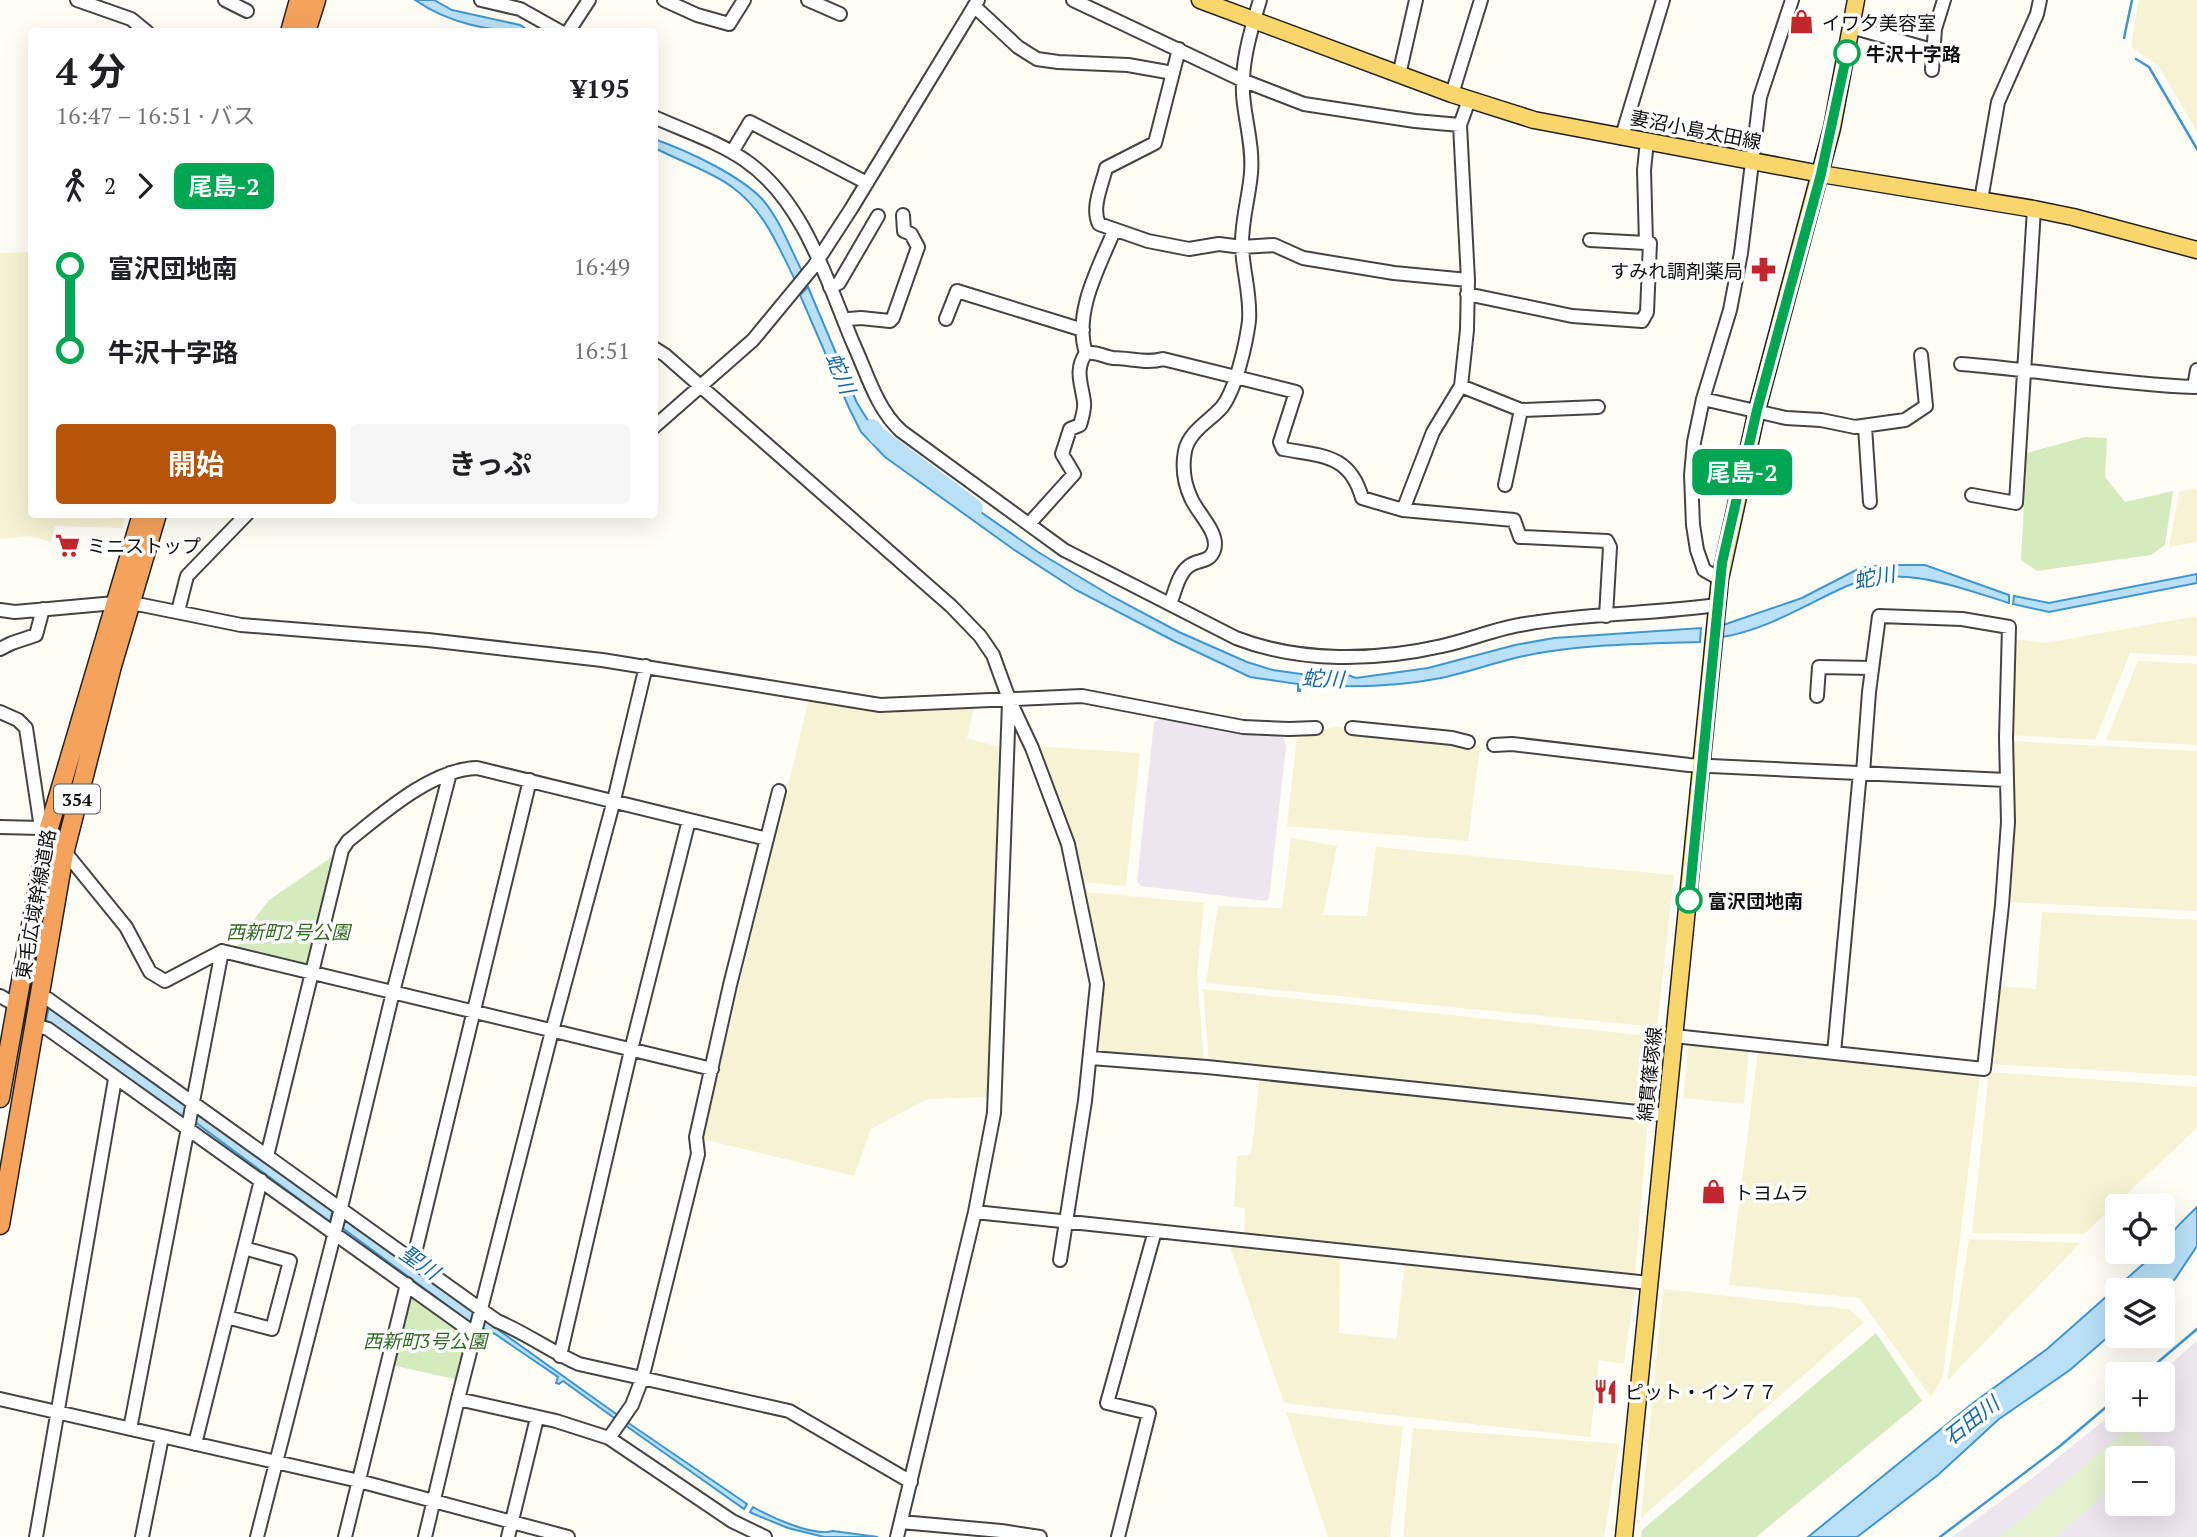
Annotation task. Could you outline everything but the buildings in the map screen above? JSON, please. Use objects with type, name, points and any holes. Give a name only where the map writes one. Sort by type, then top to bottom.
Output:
[{"type":"highway","points":[[291,28],[299,0]]},
{"type":"highway","points":[[307,28],[316,0]]},
{"type":"highway","name":"東毛広域幹線道路","points":[[0,1225],[64,853],[141,518]]},
{"type":"highway","name":"東毛広域幹線道路","points":[[0,1098],[5,1035],[44,830],[122,603],[155,518]]},
{"type":"main road","name":"妻沼小島太田線","points":[[1200,0],[1399,75],[1534,120],[1821,174],[2034,209],[2197,250]]},
{"type":"main road","name":"綿貫篠塚線","points":[[1624,1537],[1720,579],[1757,410],[1821,174],[1856,0]]},
{"type":"street","points":[[77,0],[131,19],[142,28]]},
{"type":"street","points":[[225,0],[247,11]]},
{"type":"street","points":[[481,0],[520,9],[554,28]]},
{"type":"street","points":[[571,28],[589,0]]},
{"type":"street","points":[[664,0],[697,15],[729,24],[744,0]]},
{"type":"street","points":[[808,0],[840,14]]},
{"type":"street","points":[[1073,0],[1242,80],[1304,104],[1460,125]]},
{"type":"street","points":[[1170,604],[1179,580],[1189,566],[1207,560],[1214,551],[1216,540],[1191,498],[1183,475],[1185,449],[1191,437],[1221,408],[1228,397],[1236,376],[1248,323],[1249,292],[1242,247],[1252,151],[1242,80],[1260,0]]},
{"type":"street","points":[[1399,75],[1416,0]]},
{"type":"street","points":[[1452,94],[1481,0]]},
{"type":"street","points":[[1622,136],[1663,0]]},
{"type":"street","points":[[1720,579],[1704,570],[1697,550],[1693,525],[1692,460],[1703,399],[1730,310],[1760,97],[1792,0]]},
{"type":"street","points":[[1931,70],[1935,29],[1944,0]]},
{"type":"street","points":[[1981,200],[1998,102],[2037,14],[2040,0]]},
{"type":"street","points":[[658,423],[753,340],[787,300],[867,183],[976,3],[1018,47],[1037,59],[1128,65],[1173,73]]},
{"type":"street","points":[[1851,27],[1932,50]]},
{"type":"street","points":[[1180,49],[1155,143],[1106,168],[1098,197],[1096,218],[1099,224],[1114,231],[1189,249],[1219,244],[1242,247],[1274,245],[1303,258],[1468,287],[1572,316],[1642,321],[1647,312],[1650,243],[1590,240]]},
{"type":"street","points":[[1403,510],[1433,432],[1461,386],[1468,287],[1460,125],[1469,100]]},
{"type":"street","points":[[658,119],[732,152],[762,173],[779,190],[830,287],[878,400],[892,423],[1064,550],[1236,638],[1266,649],[1334,656],[1439,647],[1525,624],[1716,610]]},
{"type":"street","points":[[732,152],[750,122],[867,183]]},
{"type":"street","points":[[1646,243],[1644,170],[1647,141]]},
{"type":"street","points":[[1972,495],[2016,503],[2034,209]]},
{"type":"street","points":[[845,323],[849,319],[890,321],[893,318],[918,247],[911,234],[905,231],[903,215]]},
{"type":"street","points":[[830,287],[839,283],[878,216]]},
{"type":"street","points":[[1030,524],[1074,474],[1062,454],[1070,429],[1080,425],[1084,404],[1078,378],[1086,353],[1083,331],[1090,290],[1114,231]]},
{"type":"street","points":[[946,319],[957,291],[1083,331]]},
{"type":"street","points":[[658,351],[961,616],[993,655],[1068,844],[1097,984],[1091,1058],[1060,1260]]},
{"type":"street","points":[[1086,353],[1146,361],[1163,359],[1296,392],[1280,442],[1283,449],[1334,459],[1345,466],[1358,485],[1362,498],[1403,510],[1514,520],[1520,537],[1606,541],[1610,547],[1606,616]]},
{"type":"street","points":[[1703,399],[1795,419],[1865,427],[1905,420],[1926,406],[1921,355]]},
{"type":"street","points":[[1961,365],[2023,369],[2142,385],[2194,387],[2197,370]]},
{"type":"street","points":[[1461,386],[1521,411],[1598,407]]},
{"type":"street","points":[[1505,485],[1521,411]]},
{"type":"street","points":[[1865,427],[1870,502]]},
{"type":"street","points":[[178,611],[187,576],[243,519]]},
{"type":"street","points":[[0,610],[122,603],[178,611],[241,625],[428,640],[646,666],[880,705],[1082,696],[1243,727],[1316,728]]},
{"type":"street","points":[[0,649],[36,635],[43,609]]},
{"type":"street","points":[[1674,1036],[1984,1069],[2008,822],[2006,780],[2009,627],[1962,619],[1881,614],[1877,618],[1834,1053]]},
{"type":"street","points":[[425,1537],[646,666]]},
{"type":"street","points":[[1817,696],[1819,667],[1872,668]]},
{"type":"street","points":[[1009,699],[997,1094],[975,1212],[900,1528],[1001,1531],[1040,1537]]},
{"type":"street","points":[[0,712],[18,720],[26,728],[44,830],[126,927],[150,972],[157,978],[165,981],[222,951],[712,1069]]},
{"type":"street","points":[[1352,728],[1468,742]]},
{"type":"street","points":[[1494,745],[1512,744],[1669,763],[2006,780]]},
{"type":"street","points":[[267,1156],[341,850],[348,841],[425,784],[466,768],[477,768],[767,839]]},
{"type":"street","points":[[257,1537],[450,773]]},
{"type":"street","points":[[413,1261],[530,780]]},
{"type":"street","points":[[612,1434],[629,1409],[642,1379],[698,1154],[696,1137],[779,791]]},
{"type":"street","points":[[560,1356],[631,1050],[689,820]]},
{"type":"street","points":[[0,827],[44,830]]},
{"type":"street","points":[[130,1429],[222,951]]},
{"type":"street","points":[[5,1035],[36,1015],[48,999],[193,1106],[497,1321],[523,1332],[560,1356],[579,1364],[789,1411],[911,1482]]},
{"type":"street","points":[[36,1015],[48,1029],[115,1079],[476,1330]]},
{"type":"street","points":[[1091,1058],[1207,1067],[1666,1115]]},
{"type":"street","points":[[36,1537],[115,1079]]},
{"type":"street","points":[[195,1444],[261,1180]]},
{"type":"street","points":[[975,1212],[1648,1283]]},
{"type":"street","points":[[1118,1537],[1149,1413],[1107,1403],[1155,1231]]},
{"type":"street","points":[[227,1317],[272,1329],[290,1261],[244,1248]]},
{"type":"street","points":[[345,1537],[407,1284]]},
{"type":"street","points":[[0,1399],[359,1481],[568,1537]]},
{"type":"street","points":[[458,1399],[612,1434],[732,1521],[765,1537]]},
{"type":"street","points":[[508,1537],[537,1418]]},
{"type":"street","points":[[142,1537],[162,1437]]},
{"type":"shaded area","points":[[2139,0],[2197,0],[2197,132],[2158,65],[2131,47]]},
{"type":"shaded area","points":[[28,252],[28,518],[125,518],[122,528],[55,526],[51,542],[30,536],[0,539],[0,253]]},
{"type":"shaded area","points":[[2197,488],[2197,542],[2169,547],[2179,492]]},
{"type":"shaded area","points":[[2197,616],[2197,656],[2130,653],[2095,740],[2010,735],[2015,639],[2046,643]]},
{"type":"shaded area","points":[[2138,661],[2197,664],[2197,745],[2106,740]]},
{"type":"shaded area","points":[[809,699],[888,711],[974,708],[967,738],[1002,748],[989,1097],[927,1099],[871,1129],[854,1176],[702,1139]]},
{"type":"shaded area","points":[[1161,718],[1229,733],[1283,737],[1286,746],[1269,898],[1266,901],[1141,886],[1137,882],[1154,722]]},
{"type":"shaded area","points":[[1336,727],[1480,747],[1468,841],[1287,826],[1297,735]]},
{"type":"shaded area","points":[[2010,741],[2197,751],[2197,911],[2005,902]]},
{"type":"shaded area","points":[[1034,746],[1140,753],[1126,886],[1082,882],[1076,842]]},
{"type":"shaded area","points":[[1291,838],[1337,846],[1323,915],[1367,916],[1376,847],[1674,875],[1657,1027],[1206,983],[1218,906],[1282,908]]},
{"type":"shaded area","points":[[1085,892],[1204,903],[1197,973],[1204,1062],[1094,1051],[1102,986]]},
{"type":"shaded area","points":[[2042,912],[2197,920],[2197,1076],[1991,1064],[2000,986],[2036,989]]},
{"type":"shaded area","points":[[1203,989],[1660,1037],[1650,1104],[1209,1063]]},
{"type":"shaded area","points":[[1689,1043],[1749,1048],[1744,1104],[1683,1098]]},
{"type":"shaded area","points":[[1758,1051],[1980,1075],[1943,1376],[1931,1397],[1859,1298],[1729,1285]]},
{"type":"shaded area","points":[[1989,1072],[2197,1087],[2197,1128],[2127,1194],[2105,1194],[2105,1214],[2084,1234],[1972,1233]]},
{"type":"shaded area","points":[[1260,1077],[1648,1118],[1635,1276],[1244,1233],[1245,1209],[1234,1206],[1237,1156],[1251,1155]]},
{"type":"shaded area","points":[[1969,1239],[2080,1243],[1947,1381],[1968,1245]]},
{"type":"shaded area","points":[[1228,1241],[1340,1255],[1339,1333],[1396,1339],[1405,1261],[1635,1287],[1624,1364],[1599,1360],[1590,1437],[1284,1403]]},
{"type":"shaded area","points":[[1663,1289],[1848,1309],[1864,1322],[1641,1518]]},
{"type":"shaded area","points":[[2197,1341],[2197,1537],[1952,1537],[2035,1476],[2105,1420],[2105,1432],[2175,1432],[2175,1362],[2173,1362]]},
{"type":"shaded area","points":[[1286,1412],[1403,1427],[1390,1537],[1328,1537]]},
{"type":"shaded area","points":[[1413,1428],[1619,1444],[1604,1537],[1403,1537]]},
{"type":"green space","points":[[2085,437],[2107,438],[2105,477],[2125,502],[2173,491],[2165,545],[2151,555],[2037,571],[2021,560],[2027,453]]},
{"type":"green space","name":"西新町2号公園","points":[[342,850],[313,972],[234,953],[248,927],[269,900]]},
{"type":"green space","name":"西新町3号公園","points":[[406,1288],[470,1335],[459,1380],[387,1364]]},
{"type":"green space","points":[[1876,1333],[1922,1401],[1756,1537],[1641,1537],[1642,1530]]},
{"type":"green space","points":[[2124,1432],[2138,1432],[2151,1446],[2107,1446]]},
{"type":"green space","points":[[2105,1448],[2105,1494],[2055,1537],[2000,1537]]},
{"type":"water","points":[[415,0],[434,0],[452,10],[524,28],[484,28],[441,15]]},
{"type":"water","points":[[658,141],[727,173],[763,200],[780,225],[802,271],[795,280],[769,229],[753,206],[715,176],[658,149]]},
{"type":"water","points":[[808,287],[857,403],[876,433],[922,471],[1038,552],[1113,597],[1179,632],[1247,662],[1273,670],[1315,676],[1345,674],[1356,678],[1428,668],[1515,645],[1554,638],[1701,628],[1700,642],[1567,649],[1514,658],[1441,678],[1389,685],[1301,684],[1298,691],[1298,684],[1250,677],[1076,590],[1013,549],[885,457],[861,432],[849,408],[800,295]]},
{"type":"water","points":[[1925,565],[2009,595],[2009,603],[1929,580],[1908,577],[1867,579],[1771,623],[1722,637],[1723,625],[1802,598],[1860,568]]},
{"type":"water","points":[[2197,574],[2197,583],[2049,612],[2013,604],[2014,596],[2049,603]]},
{"type":"water","points":[[49,1007],[187,1104],[183,1119],[46,1020]]},
{"type":"water","points":[[197,1110],[333,1209],[330,1222],[195,1122]]},
{"type":"water","points":[[2197,1207],[2197,1246],[2175,1279],[2127,1278],[2143,1264],[2175,1264],[2175,1230]]},
{"type":"water","points":[[344,1214],[475,1307],[471,1323],[341,1227]]},
{"type":"water","name":"石田川","points":[[2105,1298],[2105,1339],[2070,1370],[1999,1419],[1938,1475],[1857,1537],[1808,1537],[1973,1403],[2047,1349]]},
{"type":"water","points":[[485,1314],[500,1331],[619,1416],[617,1420],[563,1381],[556,1383],[558,1377],[495,1334],[481,1328]]},
{"type":"water","points":[[624,1420],[747,1504],[744,1509],[622,1423]]},
{"type":"water","points":[[753,1507],[804,1529],[878,1537],[824,1537],[788,1528],[754,1514],[750,1512]]},
{"type":"waterway","points":[[2124,38],[2132,0]]},
{"type":"waterway","points":[[2136,59],[2149,67],[2197,149]]},
{"type":"waterway","name":"蛇川","points":[[872,428],[878,436],[974,508]]},
{"type":"waterway","points":[[2158,1362],[2197,1329]]},
{"type":"waterway","points":[[1940,1537],[2060,1446],[2105,1408]]},
{"type":"bus line","name":"尾島-2","points":[[1689,900],[1722,563],[1780,318],[1821,174],[1847,53]]},
{"type":"place","name":"イワ夕美容室","points":[[1802,22]]},
{"type":"place","name":"牛沢十字路","points":[[1847,53]]},
{"type":"place","name":"すみれ調剤薬局","points":[[1763,270]]},
{"type":"place","name":"ミニストップ","points":[[67,545]]},
{"type":"place","name":"富沢団地南","points":[[1689,900]]},
{"type":"place","name":"トヨムラ","points":[[1714,1192]]},
{"type":"place","name":"ピット・イン７７","points":[[1605,1391]]},
{"type":"water label","name":"聖川","points":[[420,1262]]}]
